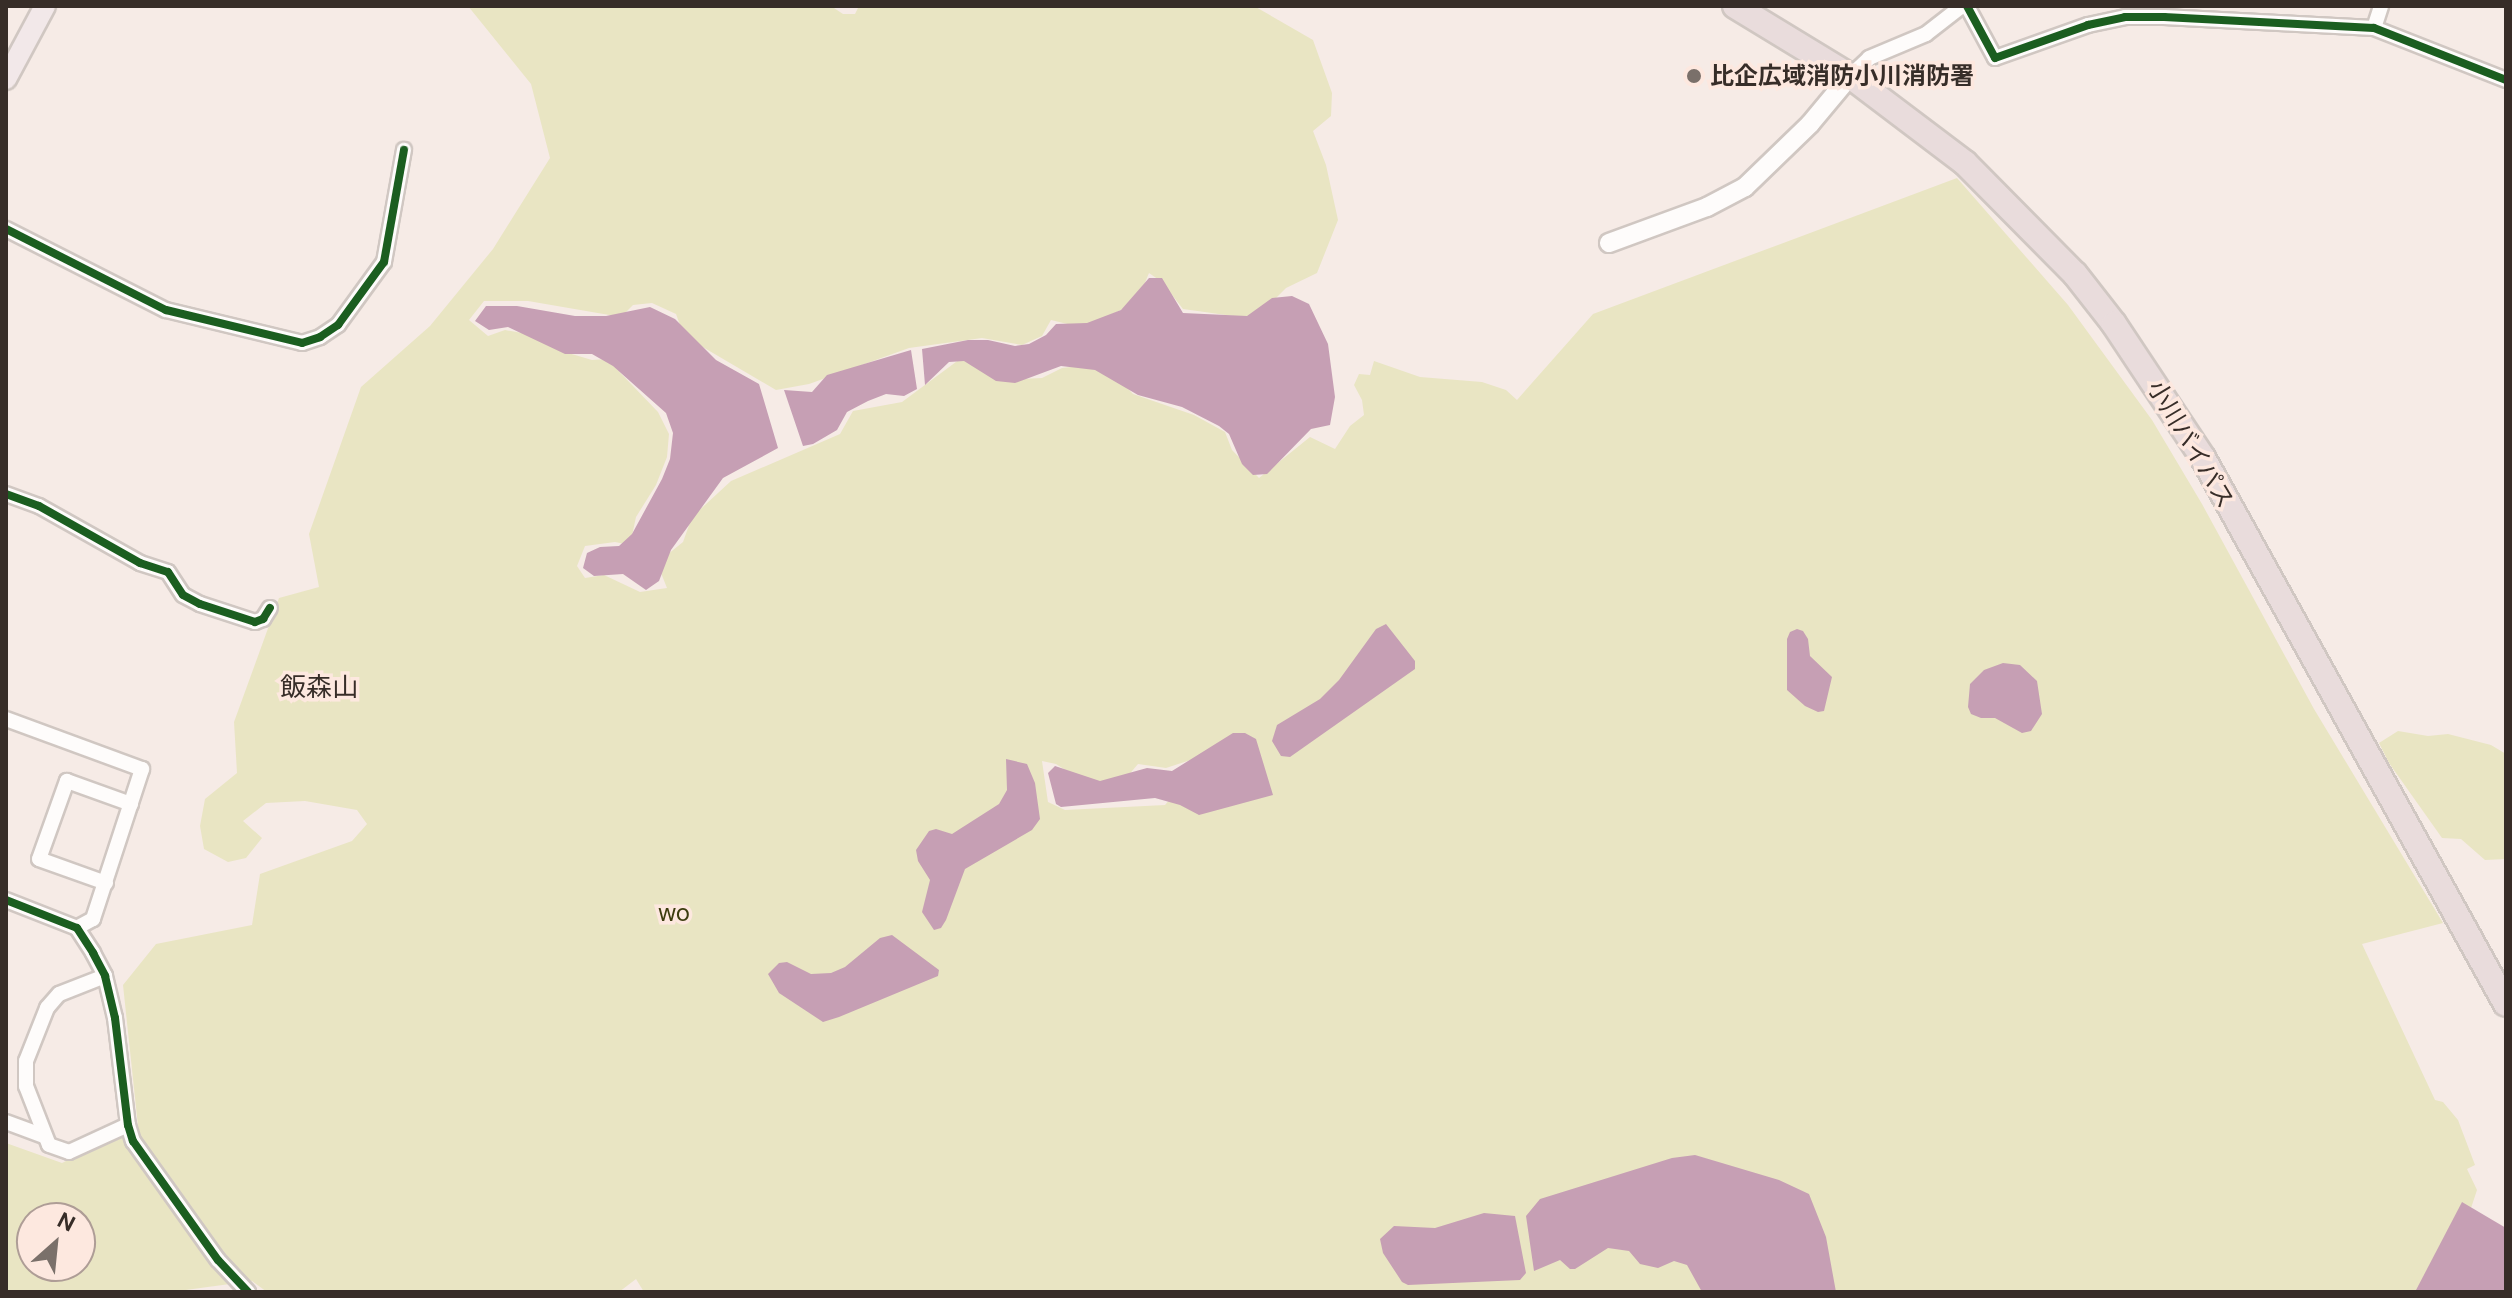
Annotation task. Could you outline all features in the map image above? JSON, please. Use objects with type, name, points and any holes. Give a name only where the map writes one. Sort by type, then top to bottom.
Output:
[{"type":"highway","name":"小川バイパス","points":[[1735,6],[1850,76],[1965,163],[2075,274],[2114,324],[2203,458],[2506,1004]]},
{"type":"main road","points":[[6,79],[45,6]]},
{"type":"street","points":[[1609,243],[1707,207],[1745,187],[1810,124],[1869,58],[1926,34],[1964,6],[1995,58],[2088,25],[2125,17],[2374,28],[2506,80]]},
{"type":"street","points":[[2374,28],[2381,6]]},
{"type":"street","points":[[6,229],[166,310],[302,343],[320,337],[338,325],[384,262],[404,150]]},
{"type":"street","points":[[6,494],[39,506],[140,563],[168,572],[183,595],[200,604],[255,622],[263,619],[270,608]]},
{"type":"street","points":[[6,719],[142,769],[93,919],[77,928]]},
{"type":"street","points":[[106,883],[39,859],[67,781],[131,804]]},
{"type":"street","points":[[6,900],[77,928],[105,976],[115,1018],[128,1125],[150,1168],[218,1260],[248,1292]]},
{"type":"street","points":[[105,976],[59,994],[33,1035],[26,1061],[26,1086],[49,1145],[69,1152],[128,1125]]},
{"type":"street","points":[[6,1122],[44,1136]]},
{"type":"green space","name":"wo","points":[[468,6],[831,6],[843,14],[855,14],[859,6],[1254,6],[1313,40],[1332,93],[1331,116],[1313,131],[1326,165],[1338,220],[1317,273],[1286,288],[1255,319],[1183,309],[1162,282],[1149,273],[1137,302],[1084,328],[1051,320],[1042,336],[1022,345],[982,338],[909,348],[809,384],[776,390],[684,336],[676,314],[652,303],[633,305],[621,317],[528,301],[484,301],[469,320],[488,336],[505,330],[539,336],[558,350],[592,360],[607,359],[658,412],[669,434],[667,457],[656,485],[636,517],[630,545],[615,542],[585,546],[577,566],[585,578],[604,575],[640,592],[667,588],[657,563],[683,542],[692,517],[731,481],[840,434],[853,411],[902,402],[964,356],[1003,380],[1042,378],[1062,368],[1087,365],[1113,373],[1133,394],[1194,415],[1225,432],[1232,450],[1259,478],[1310,437],[1335,449],[1350,426],[1364,415],[1362,400],[1354,385],[1359,374],[1370,375],[1374,361],[1420,377],[1482,382],[1506,390],[1517,400],[1593,314],[1957,178],[2068,305],[2152,420],[2202,504],[2314,709],[2443,923],[2362,944],[2435,1100],[2443,1102],[2458,1120],[2475,1165],[2467,1169],[2477,1190],[2471,1208],[2423,1292],[644,1292],[636,1279],[619,1292],[267,1292],[252,1281],[171,1292],[6,1292],[6,1143],[62,1163],[138,1126],[123,985],[156,944],[252,925],[260,874],[352,841],[367,824],[357,810],[305,801],[266,803],[243,821],[262,838],[246,858],[228,862],[204,849],[200,826],[205,799],[237,773],[234,722],[279,598],[319,587],[309,534],[361,387],[430,326],[493,249],[550,158],[531,84]],"holes":[[[1209,754],[1165,805],[1065,810],[1048,802],[1042,761],[1056,764],[1087,784],[1121,784],[1138,764],[1166,768]]]},
{"type":"green space","points":[[2398,731],[2428,736],[2448,734],[2491,745],[2506,754],[2506,859],[2485,860],[2461,839],[2442,838],[2389,763],[2379,743]]},
{"type":"shaded area","points":[[1149,278],[1162,278],[1183,313],[1247,316],[1272,298],[1292,296],[1309,304],[1328,344],[1335,397],[1330,425],[1311,429],[1267,474],[1253,475],[1242,464],[1229,434],[1219,426],[1182,407],[1138,395],[1095,370],[1061,366],[1015,383],[996,381],[964,361],[949,362],[925,385],[922,349],[968,340],[988,340],[1015,346],[1029,344],[1046,335],[1056,324],[1087,323],[1121,310]]},
{"type":"shaded area","points":[[486,306],[517,306],[575,316],[606,316],[650,307],[675,319],[716,360],[759,384],[778,448],[723,478],[671,550],[659,581],[646,590],[623,574],[594,576],[583,568],[587,553],[600,547],[619,546],[632,534],[662,479],[670,459],[673,433],[666,413],[613,366],[592,354],[565,354],[508,327],[489,330],[475,321]]},
{"type":"shaded area","points":[[911,350],[917,389],[904,396],[886,394],[868,401],[847,412],[837,430],[813,444],[803,446],[784,390],[812,392],[827,375]]},
{"type":"shaded area","points":[[1386,624],[1415,661],[1415,669],[1290,757],[1281,756],[1272,741],[1277,725],[1320,699],[1339,680],[1376,629]]},
{"type":"shaded area","points":[[1797,629],[1803,631],[1808,639],[1810,656],[1832,677],[1824,711],[1818,712],[1805,706],[1787,690],[1787,639],[1790,632]]},
{"type":"shaded area","points":[[2003,663],[2020,665],[2037,681],[2042,714],[2031,731],[2022,733],[1995,718],[1981,718],[1971,714],[1968,707],[1970,684],[1984,670]]},
{"type":"shaded area","points":[[1233,733],[1245,733],[1256,739],[1273,795],[1199,815],[1180,805],[1155,798],[1061,807],[1056,804],[1048,773],[1055,766],[1100,781],[1147,768],[1172,771]]},
{"type":"shaded area","points":[[1006,759],[1027,764],[1035,783],[1040,819],[1032,830],[965,869],[946,920],[941,928],[934,930],[922,912],[930,880],[918,861],[916,850],[929,831],[936,829],[952,834],[999,804],[1007,790]]},
{"type":"shaded area","points":[[892,935],[939,970],[938,976],[839,1017],[823,1022],[779,993],[768,974],[779,963],[787,962],[811,974],[831,973],[845,967],[880,938]]},
{"type":"shaded area","points":[[1695,1155],[1779,1180],[1809,1194],[1826,1237],[1836,1292],[1702,1292],[1687,1265],[1674,1261],[1658,1268],[1640,1264],[1629,1251],[1608,1248],[1575,1269],[1570,1269],[1560,1260],[1534,1271],[1526,1216],[1540,1199],[1672,1158]]},
{"type":"shaded area","points":[[2462,1202],[2506,1228],[2506,1292],[2415,1292]]},
{"type":"shaded area","points":[[1484,1213],[1515,1216],[1526,1273],[1520,1280],[1408,1285],[1402,1282],[1383,1253],[1380,1239],[1394,1226],[1435,1228]]},
{"type":"cycle path","points":[[1967,6],[1995,58],[2088,25],[2125,17],[2164,17],[2374,28],[2506,80]]},
{"type":"cycle path","points":[[6,229],[166,310],[302,343],[320,337],[338,325],[384,262],[404,150]]},
{"type":"cycle path","points":[[6,494],[39,506],[140,563],[168,572],[183,595],[200,604],[255,622],[263,619],[270,608]]},
{"type":"cycle path","points":[[6,900],[77,928],[93,953],[105,976],[115,1018],[128,1125],[133,1141],[218,1260],[248,1292]]},
{"type":"place","name":"比企広域消防小川消防署","points":[[1694,76]]},
{"type":"district","name":"飯森山","points":[[319,688]]}]
